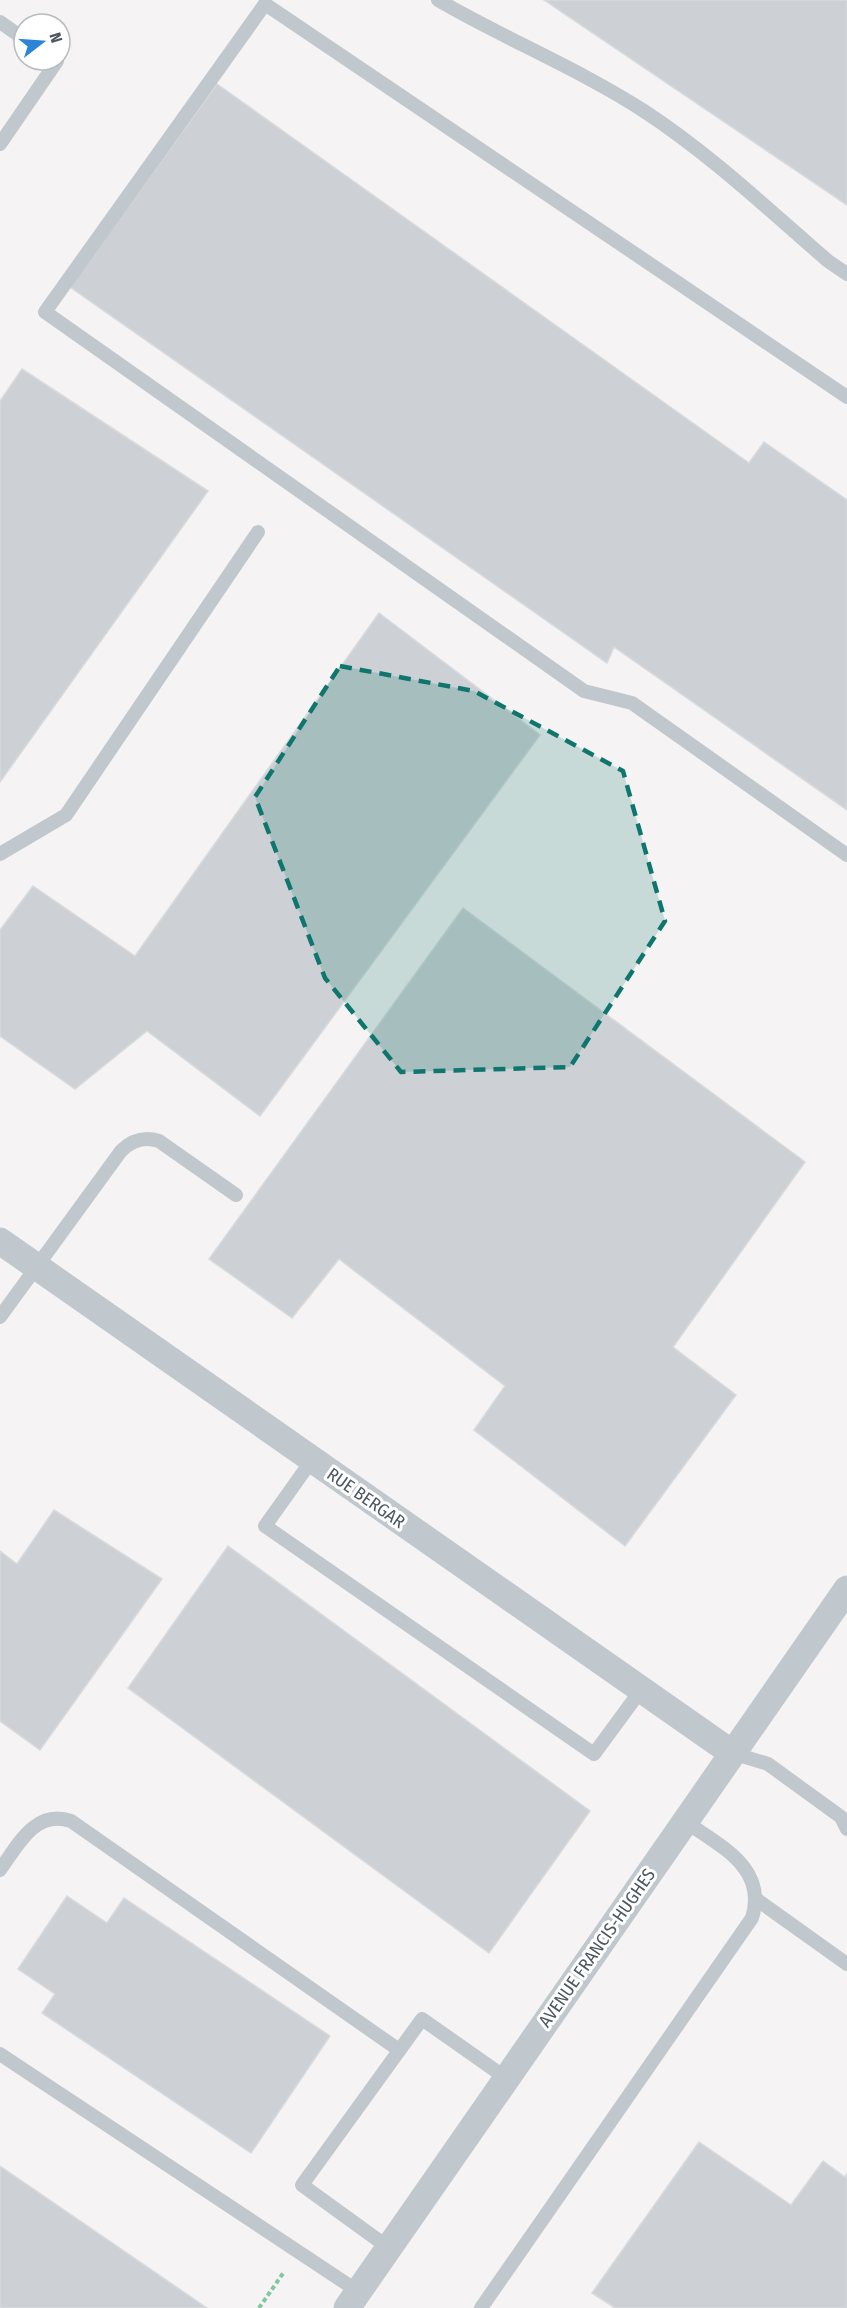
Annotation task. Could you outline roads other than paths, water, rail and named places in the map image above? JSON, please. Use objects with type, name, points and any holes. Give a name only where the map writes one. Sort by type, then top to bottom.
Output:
[{"type":"street","name":"RUE BERGAR","points":[[0,1241],[732,1754]]},
{"type":"street","name":"AVENUE FRANCIS-HUGHES","points":[[353,2300],[847,1589]]},
{"type":"lane","points":[[438,0],[642,110],[709,157],[828,261],[847,274]]},
{"type":"lane","points":[[847,397],[265,4],[45,312],[584,691],[632,703],[847,855]]},
{"type":"lane","points":[[0,144],[50,72]]},
{"type":"lane","points":[[0,854],[66,815],[258,532]]},
{"type":"lane","points":[[0,1317],[121,1151],[131,1142],[145,1138],[159,1141],[236,1195]]},
{"type":"lane","points":[[312,1460],[265,1526],[594,1754],[641,1689]]},
{"type":"lane","points":[[732,1754],[768,1764],[846,1818]]},
{"type":"lane","points":[[0,1870],[33,1827],[47,1819],[71,1821],[399,2050]]},
{"type":"lane","points":[[481,2308],[747,1927],[755,1909],[756,1899],[752,1880],[742,1864],[685,1821]]},
{"type":"lane","points":[[756,1899],[847,1964]]},
{"type":"lane","points":[[389,2248],[303,2186],[422,2019],[506,2078]]},
{"type":"lane","points":[[0,2054],[298,2252],[353,2300]]}]
